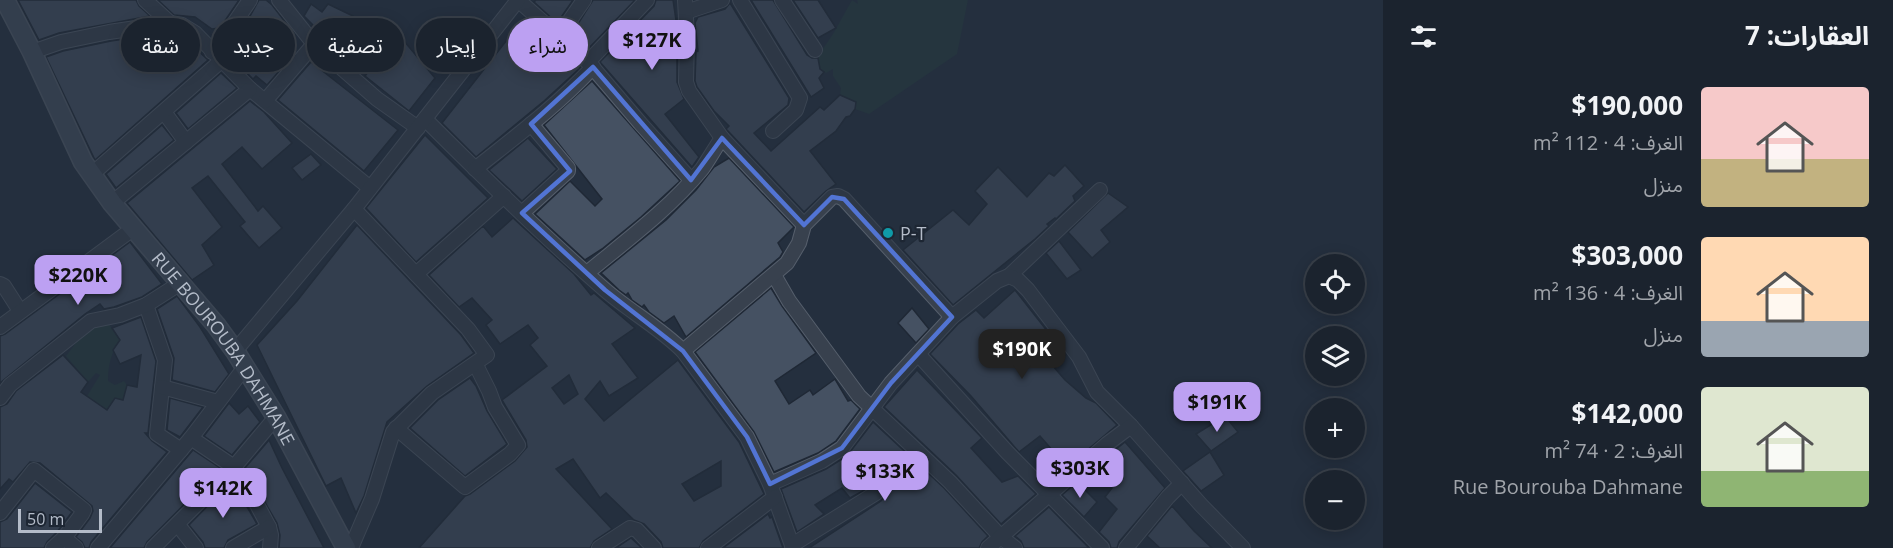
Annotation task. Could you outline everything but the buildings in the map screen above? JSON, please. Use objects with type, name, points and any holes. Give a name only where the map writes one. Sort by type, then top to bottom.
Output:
[{"type":"street","name":"RUE BOUROUBA DAHMANE","points":[[5,0],[91,175],[235,351],[276,417],[346,548]]},
{"type":"street","points":[[145,0],[165,18]]},
{"type":"street","points":[[238,18],[250,0]]},
{"type":"street","points":[[279,0],[307,35]]},
{"type":"street","points":[[235,351],[354,209],[518,0],[538,18]]},
{"type":"street","points":[[572,18],[584,0]]},
{"type":"street","points":[[475,169],[572,90],[590,64],[647,0]]},
{"type":"street","points":[[722,0],[685,6],[686,82],[689,91],[722,138],[804,225]]},
{"type":"street","points":[[740,0],[800,98],[796,110],[773,131]]},
{"type":"street","points":[[783,0],[815,50]]},
{"type":"street","points":[[32,52],[60,42],[121,31]]},
{"type":"street","points":[[200,40],[212,53]]},
{"type":"street","points":[[265,101],[307,52]]},
{"type":"street","points":[[91,175],[164,112],[212,61]]},
{"type":"street","points":[[590,64],[692,180]]},
{"type":"street","points":[[232,72],[370,188]]},
{"type":"street","points":[[346,72],[377,99],[422,124],[475,169],[605,290],[672,339],[747,437],[772,491],[792,547],[876,493]]},
{"type":"street","points":[[112,203],[250,89]]},
{"type":"street","points":[[164,112],[186,142]]},
{"type":"street","points":[[522,213],[568,171],[568,168],[531,124]]},
{"type":"street","points":[[587,273],[651,221],[692,180],[722,138]]},
{"type":"street","points":[[708,548],[772,491],[842,448],[891,383],[952,317],[997,281],[1009,276],[1100,190]]},
{"type":"street","points":[[416,274],[504,196]]},
{"type":"street","points":[[683,351],[788,262],[795,251],[804,225],[832,197],[838,196],[844,199],[952,317]]},
{"type":"street","points":[[351,548],[372,499],[389,440],[396,428],[432,393],[486,357],[487,352],[354,209]]},
{"type":"street","points":[[0,327],[134,228]]},
{"type":"street","points":[[774,275],[812,333],[860,396],[950,482],[1001,537],[1015,548]]},
{"type":"street","points":[[1009,276],[1018,280],[1028,290],[1079,357],[1097,392],[1243,548]]},
{"type":"street","points":[[0,284],[4,285],[20,311]]},
{"type":"street","points":[[0,398],[10,386],[91,321],[120,315],[146,305],[179,284]]},
{"type":"street","points":[[146,305],[165,360],[157,434],[181,450]]},
{"type":"street","points":[[918,354],[1049,496],[1102,548]]},
{"type":"street","points":[[396,428],[465,487],[510,454],[518,445],[495,407],[476,364]]},
{"type":"street","points":[[98,548],[191,438],[245,367]]},
{"type":"street","points":[[162,387],[218,402]]},
{"type":"street","points":[[153,548],[234,467],[276,417]]},
{"type":"street","points":[[988,548],[1107,444],[1131,426]]},
{"type":"street","points":[[191,438],[234,467],[269,527],[270,548]]},
{"type":"street","points":[[0,513],[34,470],[84,510],[64,538],[53,548]]},
{"type":"street","points":[[1126,548],[1182,483]]},
{"type":"street","points":[[178,525],[196,548]]},
{"type":"street","points":[[233,548],[269,527]]},
{"type":"street","points":[[599,548],[630,528],[637,530],[654,548]]},
{"type":"street","points":[[64,538],[76,548]]},
{"type":"highlighted area","points":[[593,67],[691,180],[722,138],[804,225],[832,197],[844,199],[952,317],[891,383],[842,448],[770,484],[747,437],[683,351],[605,290],[522,213],[570,171],[531,124]]},
{"type":"green space","points":[[852,0],[858,4],[857,0],[968,0],[957,54],[869,114],[855,109],[856,102],[840,95],[841,88],[833,76],[833,69],[826,73],[820,69],[818,56]]},
{"type":"green space","points":[[106,320],[120,340],[111,359],[108,381],[115,385],[124,381],[127,385],[123,400],[115,398],[107,410],[87,396],[100,375],[96,373],[88,382],[66,356],[82,335]]},
{"type":"place","name":"P-T","points":[[888,233]]}]
